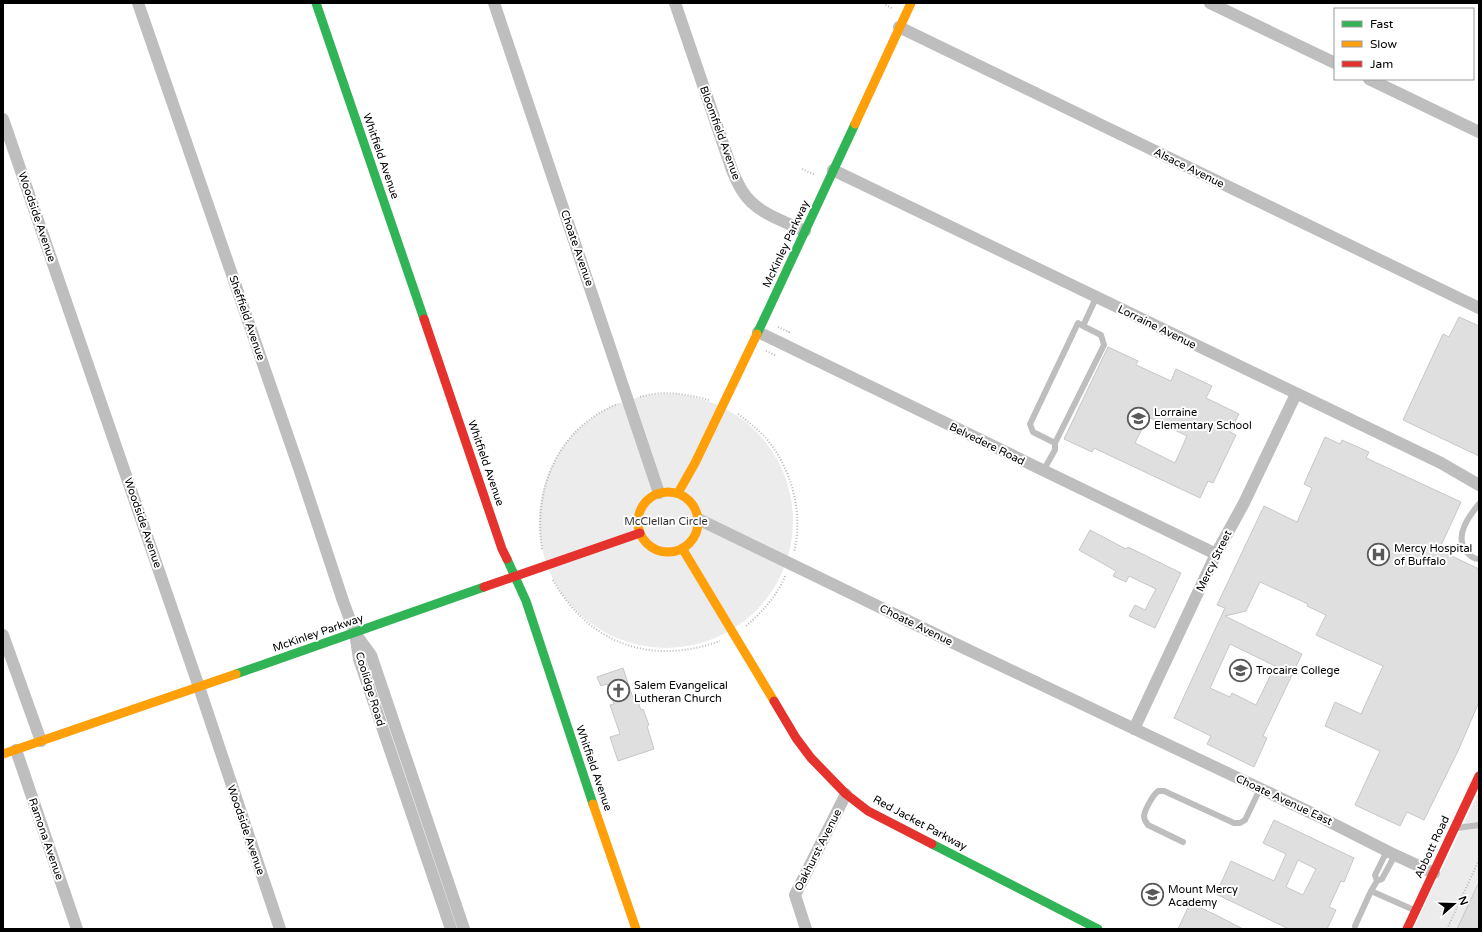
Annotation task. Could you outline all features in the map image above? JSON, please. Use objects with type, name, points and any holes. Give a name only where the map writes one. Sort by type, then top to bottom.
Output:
[{"type":"street","name":"Sheffield Avenue","points":[[138,3],[301,474],[343,601],[356,633]]},
{"type":"street","name":"Whitfield Avenue","points":[[316,3],[502,549],[526,601],[636,929]]},
{"type":"street","name":"Choate Avenue","points":[[494,3],[659,493]]},
{"type":"street","name":"Bloomfield Avenue","points":[[675,3],[730,163],[743,192],[764,212],[805,230]]},
{"type":"street","name":"McKinley Parkway","points":[[678,493],[695,463],[758,332],[910,3]]},
{"type":"street","points":[[1210,3],[1334,63]]},
{"type":"street","name":"Alsace Avenue","points":[[899,27],[1479,308]]},
{"type":"street","points":[[1371,80],[1479,132]]},
{"type":"street","name":"Woodside Avenue","points":[[3,119],[199,686],[280,929]]},
{"type":"street","name":"Lorraine Avenue","points":[[833,170],[1441,463],[1479,485]]},
{"type":"street","name":"Belvedere Road","points":[[758,332],[1216,554]]},
{"type":"street","name":"Mercy Street","points":[[1134,729],[1216,554],[1244,503],[1296,394]]},
{"type":"street","points":[[659,493],[678,493],[690,502],[696,510],[698,527],[693,538],[682,548],[669,552],[658,550],[646,542],[640,532],[638,522],[641,508],[647,500],[659,493]]},
{"type":"street","name":"Choate Avenue","points":[[698,519],[1134,729]]},
{"type":"street","name":"McKinley Parkway","points":[[3,754],[356,633],[640,532]]},
{"type":"street","name":"Red Jacket Parkway","points":[[682,548],[796,738],[812,758],[846,794],[868,811],[1098,929]]},
{"type":"street","name":"Coolidge Road","points":[[356,633],[371,655],[464,929]]},
{"type":"street","name":"Coolidge Road","points":[[356,633],[359,659],[452,929]]},
{"type":"street","points":[[3,635],[41,741]]},
{"type":"street","name":"Choate Avenue East","points":[[1134,729],[1260,788],[1434,873]]},
{"type":"street","name":"Ramona Avenue","points":[[16,750],[77,929]]},
{"type":"street","name":"Abbott Road","points":[[1407,929],[1479,776]]},
{"type":"street","name":"Oakhurst Avenue","points":[[806,929],[794,895],[846,794]]},
{"type":"street","points":[[421,840],[433,836]]},
{"type":"lane","points":[[1084,326],[1096,298]]},
{"type":"lane","points":[[1043,471],[1054,450],[1055,443],[1104,345],[1101,335],[1078,323],[1030,424],[1033,432],[1055,443]]},
{"type":"lane","points":[[1479,504],[1471,514],[1462,532],[1462,542],[1464,548],[1468,554],[1476,559],[1479,559]]},
{"type":"lane","points":[[1183,842],[1148,825],[1145,821],[1144,816],[1154,794],[1158,791],[1164,791],[1234,823],[1240,823],[1244,820],[1260,788]]},
{"type":"lane","points":[[1454,828],[1479,825]]},
{"type":"lane","points":[[1355,926],[1377,881],[1375,875],[1391,853]]},
{"type":"lane","points":[[1371,891],[1415,911]]},
{"type":"path","points":[[883,3],[893,8]]},
{"type":"path","points":[[802,169],[815,175]]},
{"type":"path","points":[[777,326],[789,332]]},
{"type":"path","points":[[764,350],[778,356]]},
{"type":"path","points":[[640,397],[660,394],[676,394],[712,401]]},
{"type":"path","points":[[542,549],[540,526],[541,502],[550,472],[557,458],[565,444],[587,422],[600,413],[620,403]]},
{"type":"path","points":[[738,414],[764,436],[783,464],[790,480],[797,514],[797,531],[793,554]]},
{"type":"path","points":[[746,626],[768,605],[787,573]]},
{"type":"path","points":[[553,580],[561,594],[582,619],[594,629],[623,644],[655,651],[671,652],[687,651],[722,640]]},
{"type":"path","points":[[1447,929],[1479,860]]},
{"type":"green space","name":"McClellan Circle","points":[[654,394],[678,394],[703,399],[726,409],[737,415],[756,431],[772,450],[788,484],[793,509],[793,533],[788,558],[772,592],[756,611],[737,627],[703,643],[678,648],[654,648],[629,643],[606,633],[585,619],[568,602],[554,581],[544,558],[539,533],[539,509],[544,484],[554,461],[568,440],[585,423],[606,409],[629,399]]},
{"type":"green space","points":[[1479,792],[1479,929],[1413,929]]},
{"type":"building","points":[[1459,317],[1479,326],[1479,456],[1403,420],[1443,334],[1449,337]]},
{"type":"building","points":[[1108,347],[1138,361],[1136,365],[1171,381],[1176,369],[1212,386],[1206,398],[1239,414],[1230,432],[1236,435],[1213,483],[1208,481],[1200,498],[1094,448],[1092,452],[1064,439]],"holes":[[[1148,417],[1187,436],[1175,463],[1135,443]]]},
{"type":"building","points":[[1325,437],[1340,444],[1342,440],[1369,452],[1366,458],[1461,502],[1439,550],[1479,569],[1479,702],[1458,751],[1424,820],[1407,812],[1400,826],[1355,805],[1380,751],[1325,726],[1335,702],[1361,714],[1383,666],[1316,635],[1326,615],[1307,606],[1308,604],[1260,582],[1246,611],[1225,616],[1302,654],[1263,736],[1267,738],[1254,767],[1207,744],[1211,736],[1174,718],[1225,608],[1217,605],[1264,506],[1297,522],[1312,488],[1304,484]],"holes":[[[1230,644],[1275,666],[1256,705],[1232,693],[1230,697],[1210,688]]]},
{"type":"building","points":[[1090,530],[1126,549],[1128,547],[1181,573],[1155,628],[1129,616],[1135,605],[1145,610],[1156,589],[1129,576],[1126,582],[1113,576],[1116,571],[1079,550]]},
{"type":"building","points":[[623,668],[633,698],[636,696],[641,710],[643,709],[649,725],[647,726],[654,749],[618,761],[610,737],[620,734],[610,705],[614,704],[607,684],[601,686],[597,677]]},
{"type":"building","points":[[1274,820],[1354,858],[1344,882],[1341,881],[1329,907],[1336,910],[1327,929],[1289,929],[1216,894],[1231,861],[1274,881],[1286,854],[1263,843]],"holes":[[[1298,860],[1316,869],[1303,895],[1286,887]]]},
{"type":"building","points":[[1479,882],[1479,929],[1457,929]]},
{"type":"building","points":[[1190,903],[1216,915],[1243,929],[1178,929]]},
{"type":"traffic: fast","points":[[316,3],[424,319]]},
{"type":"traffic: fast","points":[[757,334],[855,124]]},
{"type":"traffic: fast","points":[[507,559],[526,601],[593,804]]},
{"type":"traffic: fast","points":[[236,674],[484,587]]},
{"type":"traffic: fast","points":[[932,844],[1098,929]]},
{"type":"traffic: slow","points":[[855,124],[911,3]]},
{"type":"traffic: slow","points":[[678,493],[695,463],[757,334]]},
{"type":"traffic: slow","points":[[668,492],[685,497],[693,505],[698,522],[693,539],[685,547],[668,552],[651,547],[643,539],[638,522],[643,505],[651,497],[668,492]]},
{"type":"traffic: slow","points":[[682,548],[774,701]]},
{"type":"traffic: slow","points":[[3,754],[236,674]]},
{"type":"traffic: slow","points":[[593,804],[636,929]]},
{"type":"traffic: jam","points":[[424,319],[502,549],[507,559]]},
{"type":"traffic: jam","points":[[484,587],[640,533]]},
{"type":"traffic: jam","points":[[774,701],[796,738],[811,758],[846,794],[868,811],[932,844]]},
{"type":"traffic: jam","points":[[1407,929],[1479,776]]},
{"type":"place","name":"Lorraine Elementary School","points":[[1138,418]]},
{"type":"place","name":"Mercy Hospital of Buffalo","points":[[1379,554]]},
{"type":"place","name":"Trocaire College","points":[[1240,670]]},
{"type":"place","name":"Salem Evangelical Lutheran Church","points":[[618,691]]},
{"type":"place","name":"Mount Mercy Academy","points":[[1152,895]]}]
